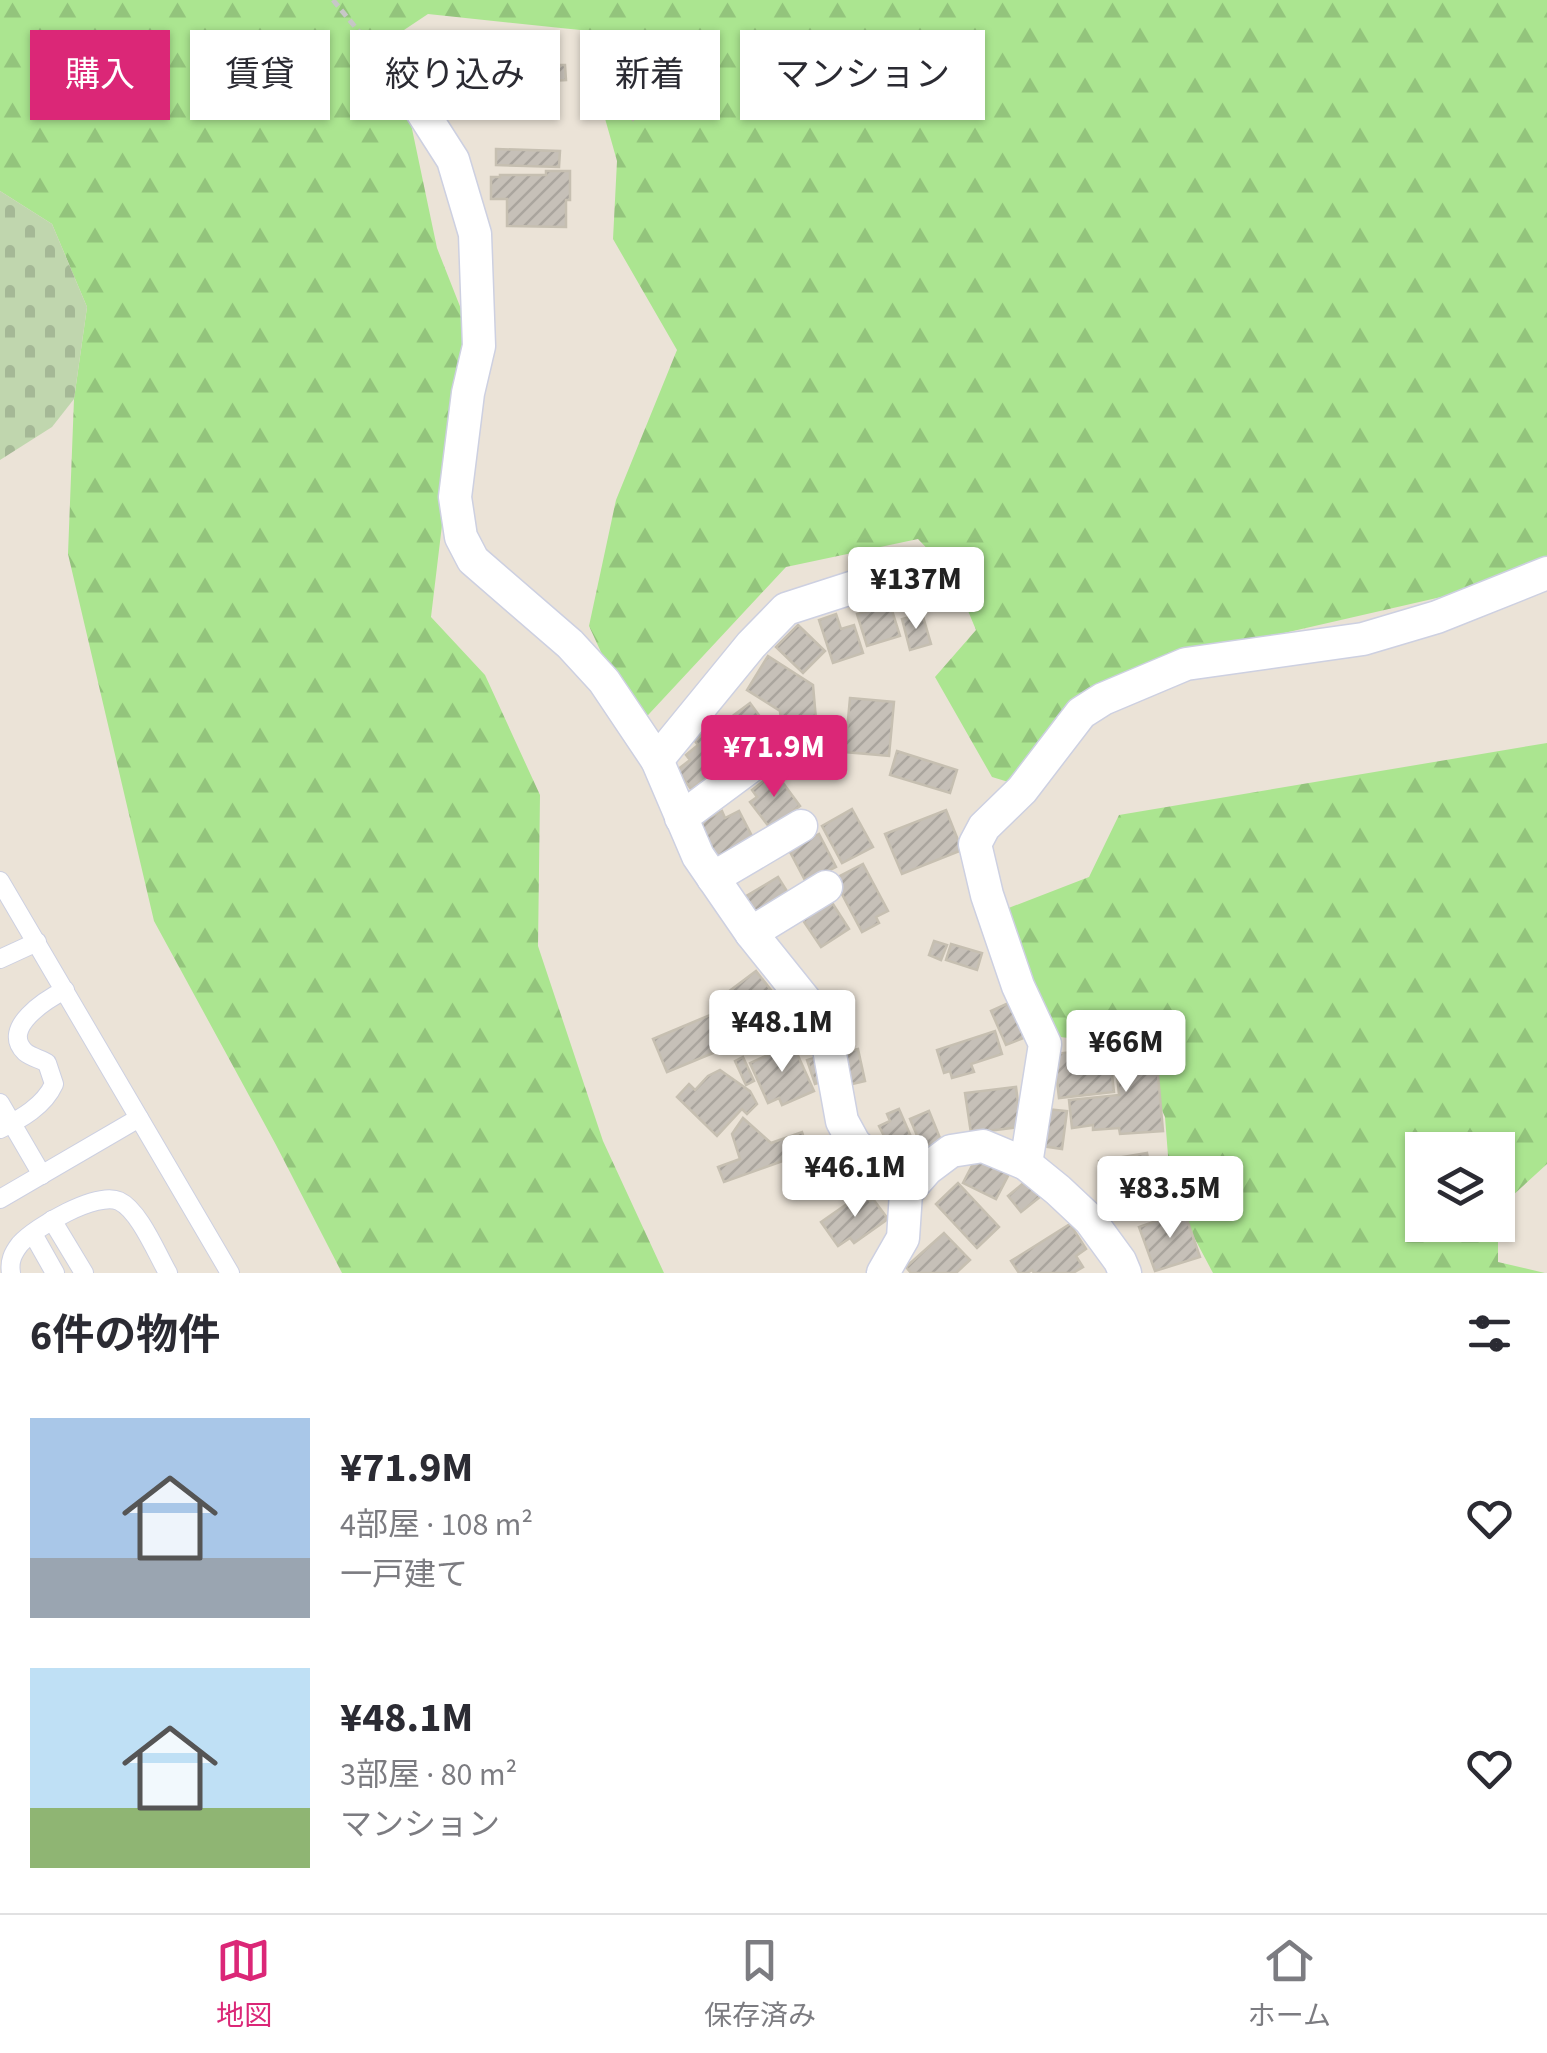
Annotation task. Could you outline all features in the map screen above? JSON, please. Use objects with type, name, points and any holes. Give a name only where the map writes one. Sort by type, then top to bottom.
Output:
[{"type":"street","points":[[427,120],[453,160],[475,234],[480,346],[468,393],[454,496],[461,537],[474,560],[570,644],[604,681],[657,760],[698,856],[750,933],[808,1004],[828,1038],[842,1120],[854,1143],[906,1192]]},
{"type":"street","points":[[1026,1164],[1045,1044],[1018,986],[986,895],[974,844],[984,827],[1022,790],[1081,714],[1103,700],[1186,664],[1363,639],[1438,617],[1547,573]]},
{"type":"street","points":[[657,760],[751,645],[786,609],[882,578]]},
{"type":"street","points":[[681,818],[763,758]]},
{"type":"street","points":[[713,878],[801,826]]},
{"type":"street","points":[[750,933],[826,886]]},
{"type":"street","points":[[883,1273],[903,1238],[906,1192],[927,1168],[951,1151],[982,1146],[1026,1164],[1058,1190],[1090,1220],[1125,1273]]},
{"type":"lane","points":[[0,881],[230,1273]]},
{"type":"lane","points":[[0,959],[36,942]]},
{"type":"lane","points":[[6,1126],[40,1104],[54,1084],[47,1063],[17,1044],[16,1026],[32,1007],[65,990]]},
{"type":"lane","points":[[0,1103],[6,1126],[42,1175]]},
{"type":"lane","points":[[0,1199],[140,1118]]},
{"type":"lane","points":[[11,1273],[10,1262],[22,1241],[52,1220],[106,1198],[120,1201],[133,1211],[168,1273]]},
{"type":"lane","points":[[52,1220],[84,1273]]},
{"type":"lane","points":[[32,1234],[55,1273]]},
{"type":"path","points":[[333,0],[358,30]]},
{"type":"green space","points":[[0,0],[1547,0],[1547,558],[1476,589],[1188,655],[1126,674],[1015,784],[992,777],[935,677],[976,630],[954,577],[918,539],[786,567],[636,728],[589,626],[616,500],[677,350],[613,239],[617,161],[605,120],[720,120],[720,30],[580,30],[428,14],[404,30],[350,30],[350,120],[411,120],[437,248],[474,342],[445,500],[431,617],[485,675],[540,795],[538,946],[603,1141],[664,1273],[342,1273],[154,921],[68,554],[74,399],[87,307],[52,224],[0,191]]},
{"type":"green space","points":[[0,191],[52,224],[87,307],[74,399],[52,427],[0,460]]},
{"type":"green space","points":[[1547,743],[1547,1164],[1515,1193],[1515,1132],[1405,1132],[1405,1242],[1498,1242],[1498,1262],[1545,1273],[1213,1273],[1171,1194],[1165,1117],[1132,1045],[1051,1036],[1006,909],[1089,877],[1119,815]]},
{"type":"building","points":[[560,65],[565,65],[566,80],[560,80]]},
{"type":"building","points":[[496,149],[560,151],[559,167],[496,165]]},
{"type":"building","points":[[546,171],[570,171],[566,227],[507,226],[507,199],[491,199],[491,177],[546,175]]},
{"type":"building","points":[[890,604],[900,636],[867,646],[857,614]]},
{"type":"building","points":[[922,613],[931,644],[910,650],[902,619]]},
{"type":"building","points":[[836,614],[841,629],[854,625],[863,653],[833,663],[819,620]]},
{"type":"building","points":[[798,625],[825,651],[803,673],[776,647]]},
{"type":"building","points":[[768,656],[813,685],[820,765],[785,768],[780,711],[747,690]]},
{"type":"building","points":[[850,698],[894,702],[889,756],[845,752]]},
{"type":"building","points":[[750,703],[772,733],[743,754],[727,727],[738,719],[734,715]]},
{"type":"building","points":[[712,727],[738,760],[729,767],[726,762],[691,789],[677,770],[690,760],[686,755],[698,745],[694,740]]},
{"type":"building","points":[[897,751],[957,770],[950,793],[890,775]]},
{"type":"building","points":[[775,772],[800,806],[770,828],[750,802],[757,797],[752,790]]},
{"type":"building","points":[[852,809],[873,847],[842,863],[822,826]]},
{"type":"building","points":[[946,810],[962,850],[902,874],[885,834]]},
{"type":"building","points":[[722,811],[725,818],[739,811],[754,840],[717,858],[699,823]]},
{"type":"building","points":[[819,834],[836,867],[806,882],[789,850]]},
{"type":"building","points":[[863,864],[888,911],[876,917],[879,923],[862,932],[834,879]]},
{"type":"building","points":[[778,877],[790,896],[755,917],[743,898]]},
{"type":"building","points":[[829,898],[849,929],[821,947],[800,916]]},
{"type":"building","points":[[934,941],[947,945],[941,960],[929,955]]},
{"type":"building","points":[[951,944],[982,953],[977,970],[946,960]]},
{"type":"building","points":[[756,971],[778,999],[742,1026],[720,998]]},
{"type":"building","points":[[1011,1002],[1026,1037],[1006,1045],[991,1011]]},
{"type":"building","points":[[710,1015],[725,1048],[667,1072],[653,1039]]},
{"type":"building","points":[[995,1031],[1002,1054],[971,1064],[974,1072],[952,1078],[950,1071],[944,1073],[937,1050]]},
{"type":"building","points":[[791,1040],[814,1091],[782,1105],[779,1098],[768,1103],[750,1063]]},
{"type":"building","points":[[1155,1041],[1163,1131],[1120,1134],[1119,1128],[1072,1128],[1069,1100],[1119,1095],[1114,1044]]},
{"type":"building","points":[[1109,1048],[1114,1092],[1059,1098],[1054,1054]]},
{"type":"building","points":[[858,1049],[865,1081],[848,1085],[841,1053]]},
{"type":"building","points":[[743,1057],[754,1081],[746,1085],[735,1061]]},
{"type":"building","points":[[817,1057],[824,1081],[815,1084],[807,1060]]},
{"type":"building","points":[[720,1070],[750,1091],[757,1104],[747,1114],[742,1109],[717,1136],[677,1097],[689,1084],[695,1090]]},
{"type":"building","points":[[1016,1087],[1021,1127],[971,1133],[965,1093]]},
{"type":"building","points":[[899,1109],[919,1155],[891,1167],[879,1139],[884,1136],[879,1126],[890,1121],[887,1114]]},
{"type":"building","points":[[1046,1109],[1067,1111],[1062,1149],[1041,1146]]},
{"type":"building","points":[[929,1111],[942,1143],[923,1150],[910,1119]]},
{"type":"building","points":[[743,1118],[771,1143],[802,1132],[808,1150],[724,1182],[718,1167],[740,1159],[732,1134]]},
{"type":"building","points":[[1147,1153],[1155,1198],[1107,1206],[1099,1161]]},
{"type":"building","points":[[976,1158],[1009,1174],[996,1199],[963,1183]]},
{"type":"building","points":[[1027,1180],[1041,1196],[1021,1212],[1008,1196]]},
{"type":"building","points":[[958,1183],[999,1227],[977,1248],[936,1204]]},
{"type":"building","points":[[864,1192],[888,1219],[854,1243],[850,1238],[838,1246],[821,1222]]},
{"type":"building","points":[[1184,1211],[1200,1257],[1155,1271],[1139,1227]]},
{"type":"building","points":[[1070,1224],[1086,1249],[1076,1256],[1083,1267],[1073,1273],[1019,1273],[1011,1261]]},
{"type":"building","points":[[944,1233],[970,1260],[956,1273],[911,1273],[906,1267]]}]
